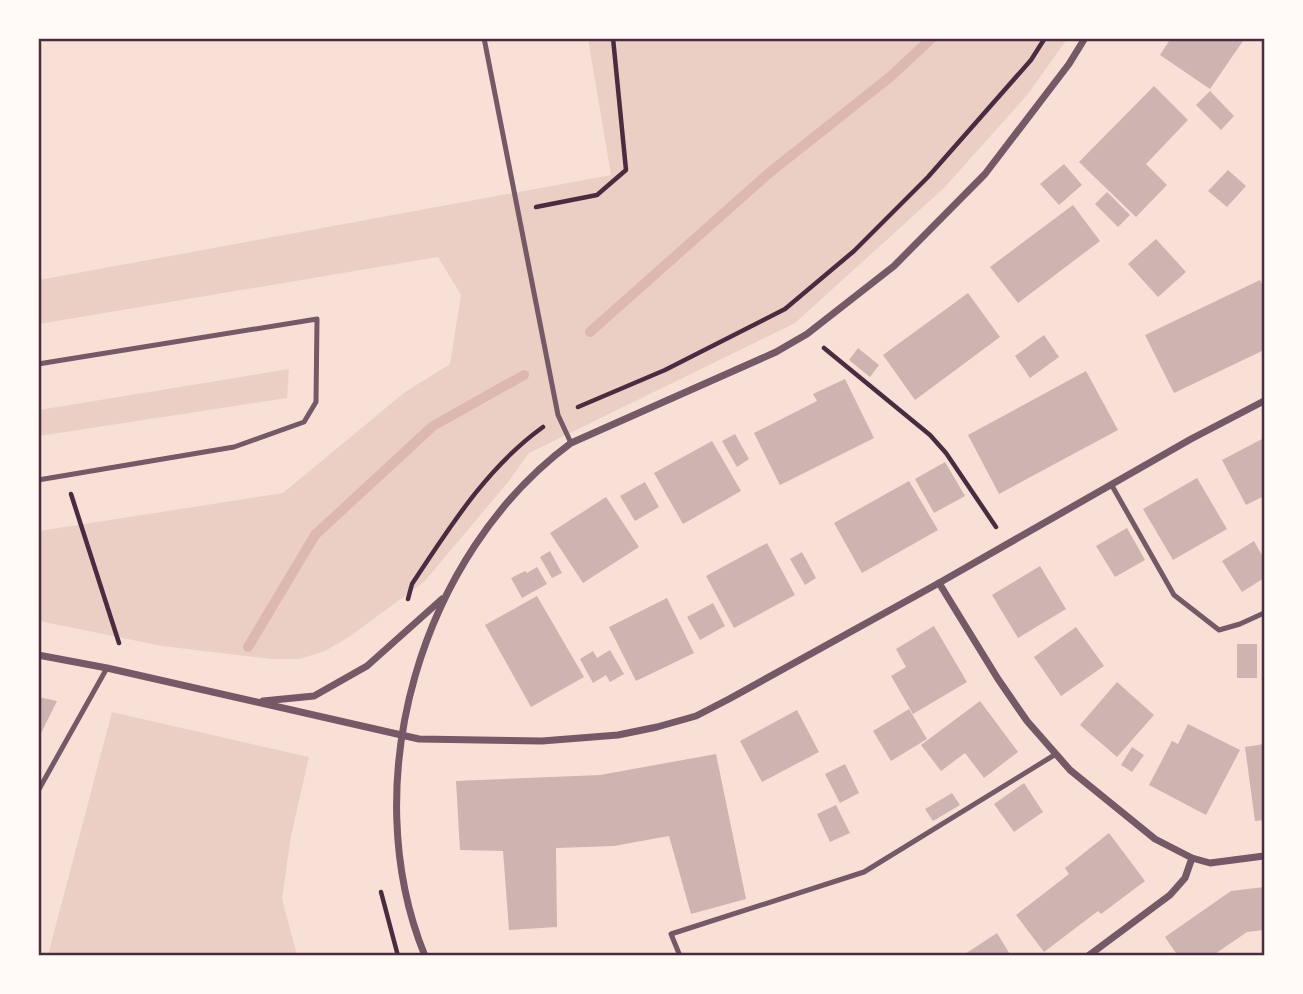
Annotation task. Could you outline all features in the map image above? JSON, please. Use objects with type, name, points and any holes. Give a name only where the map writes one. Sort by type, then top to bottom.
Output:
[{"type":"street","points":[[425,956],[406,896],[396,837],[396,788],[407,705],[419,662],[444,596],[461,566],[506,502],[546,462],[571,443],[776,352],[807,334],[894,266],[985,174],[1069,64],[1085,38]]},
{"type":"street","points":[[38,655],[257,701],[419,739],[542,741],[618,735],[696,716],[729,699],[1111,484],[1265,401]]},
{"type":"street","points":[[939,583],[1027,721],[1070,770],[1155,839],[1192,858],[1210,863],[1265,856]]},
{"type":"street","points":[[257,701],[314,696],[367,666],[444,596]]},
{"type":"street","points":[[1087,956],[1170,895],[1185,877],[1192,858]]},
{"type":"lane","points":[[484,38],[558,415],[571,443]]},
{"type":"lane","points":[[38,365],[317,319],[316,402],[304,422],[233,447],[38,480]]},
{"type":"lane","points":[[1111,484],[1174,595],[1219,630],[1265,613]]},
{"type":"lane","points":[[38,791],[107,668]]},
{"type":"lane","points":[[680,956],[671,934],[864,872],[1056,754]]},
{"type":"path","points":[[517,211],[597,195],[626,170],[613,38]]},
{"type":"path","points":[[412,584],[466,503],[517,445],[558,415],[665,370],[785,309],[854,251],[928,177],[1031,60],[1045,38]]},
{"type":"path","points":[[807,334],[930,435],[946,453],[1008,544]]},
{"type":"path","points":[[65,476],[120,643]]},
{"type":"shaded area","points":[[588,39],[1067,39],[1028,94],[944,188],[795,323],[529,453],[509,481],[424,582],[349,637],[325,651],[300,659],[271,659],[162,646],[39,621],[39,531],[283,493],[405,392],[450,364],[461,295],[438,257],[39,324],[39,280],[611,175]]},
{"type":"shaded area","points":[[289,369],[287,398],[39,436],[39,410]]},
{"type":"shaded area","points":[[112,712],[309,757],[291,836],[282,899],[297,955],[48,955]]},
{"type":"building","points":[[1171,38],[1245,38],[1210,89],[1160,55]]},
{"type":"building","points":[[1154,86],[1188,120],[1146,164],[1167,185],[1136,217],[1079,162]]},
{"type":"building","points":[[1210,91],[1234,116],[1221,130],[1196,105]]},
{"type":"building","points":[[1064,164],[1082,185],[1059,205],[1040,184]]},
{"type":"building","points":[[1228,170],[1246,186],[1227,207],[1208,191]]},
{"type":"building","points":[[1107,192],[1130,215],[1118,227],[1095,204]]},
{"type":"building","points":[[1073,205],[1100,241],[1018,303],[990,267]]},
{"type":"building","points":[[1156,239],[1186,272],[1158,297],[1128,264]]},
{"type":"building","points":[[1260,280],[1264,289],[1264,350],[1174,393],[1145,335]]},
{"type":"building","points":[[968,293],[1000,337],[915,400],[883,355]]},
{"type":"building","points":[[1044,335],[1059,357],[1030,378],[1015,356]]},
{"type":"building","points":[[858,348],[879,365],[870,377],[849,360]]},
{"type":"building","points":[[1086,371],[1118,430],[999,494],[968,435]]},
{"type":"building","points":[[845,379],[874,438],[780,485],[754,433],[817,401],[813,394]]},
{"type":"building","points":[[735,434],[749,459],[737,467],[722,441]]},
{"type":"building","points":[[1264,438],[1264,496],[1246,505],[1222,460]]},
{"type":"building","points":[[712,441],[741,491],[683,524],[654,473]]},
{"type":"building","points":[[945,462],[965,496],[934,513],[915,479]]},
{"type":"building","points":[[1197,478],[1227,529],[1173,560],[1143,509]]},
{"type":"building","points":[[909,481],[938,530],[862,573],[834,523]]},
{"type":"building","points":[[645,482],[659,507],[635,521],[620,496]]},
{"type":"building","points":[[606,497],[639,547],[583,583],[550,533]]},
{"type":"building","points":[[1127,528],[1145,560],[1115,577],[1096,546]]},
{"type":"building","points":[[1254,541],[1264,559],[1264,578],[1242,592],[1222,561]]},
{"type":"building","points":[[767,543],[795,595],[734,628],[706,576]]},
{"type":"building","points":[[550,551],[562,573],[552,578],[540,557]]},
{"type":"building","points":[[802,552],[816,578],[805,585],[790,559]]},
{"type":"building","points":[[1040,566],[1066,609],[1018,638],[992,595]]},
{"type":"building","points":[[537,567],[547,584],[522,598],[511,578]]},
{"type":"building","points":[[537,596],[584,677],[531,707],[485,625]]},
{"type":"building","points":[[667,598],[694,653],[636,681],[609,627]]},
{"type":"building","points":[[713,603],[725,626],[700,640],[687,617]]},
{"type":"building","points":[[934,626],[967,682],[913,714],[891,676],[906,667],[896,649]]},
{"type":"building","points":[[1076,627],[1104,666],[1061,696],[1034,657]]},
{"type":"building","points":[[1237,644],[1257,644],[1257,678],[1237,678]]},
{"type":"building","points":[[610,650],[624,674],[610,682],[606,675],[593,683],[580,659],[593,651],[597,658]]},
{"type":"building","points":[[1117,682],[1154,715],[1117,757],[1080,725]]},
{"type":"building","points":[[38,697],[57,701],[38,739]]},
{"type":"building","points":[[980,701],[1018,752],[984,778],[965,753],[941,771],[921,745]]},
{"type":"building","points":[[909,709],[927,739],[891,761],[873,731]]},
{"type":"building","points":[[797,710],[819,752],[762,782],[740,741]]},
{"type":"building","points":[[1188,724],[1240,750],[1206,815],[1149,785],[1172,741],[1178,744]]},
{"type":"building","points":[[1264,744],[1264,820],[1255,821],[1245,747]]},
{"type":"building","points":[[1132,747],[1144,755],[1132,772],[1121,765]]},
{"type":"building","points":[[716,754],[746,899],[691,914],[669,836],[614,846],[556,848],[557,927],[509,930],[503,851],[460,850],[456,781],[600,775]]},
{"type":"building","points":[[845,764],[859,793],[840,803],[825,774]]},
{"type":"building","points":[[1024,783],[1043,812],[1014,832],[994,804]]},
{"type":"building","points":[[952,793],[960,805],[933,821],[925,809]]},
{"type":"building","points":[[836,805],[850,833],[830,842],[817,814]]},
{"type":"building","points":[[1109,833],[1145,881],[1101,914],[1098,911],[1044,952],[1016,915],[1069,874],[1065,868]]},
{"type":"building","points":[[1264,887],[1264,930],[1247,932],[1212,956],[1178,956],[1165,937],[1231,891]]},
{"type":"building","points":[[997,933],[1011,956],[962,956]]},
{"type":"waterway","points":[[590,332],[769,173],[890,77],[932,38]]},
{"type":"waterway","points":[[248,647],[315,535],[433,426],[524,375]]}]
